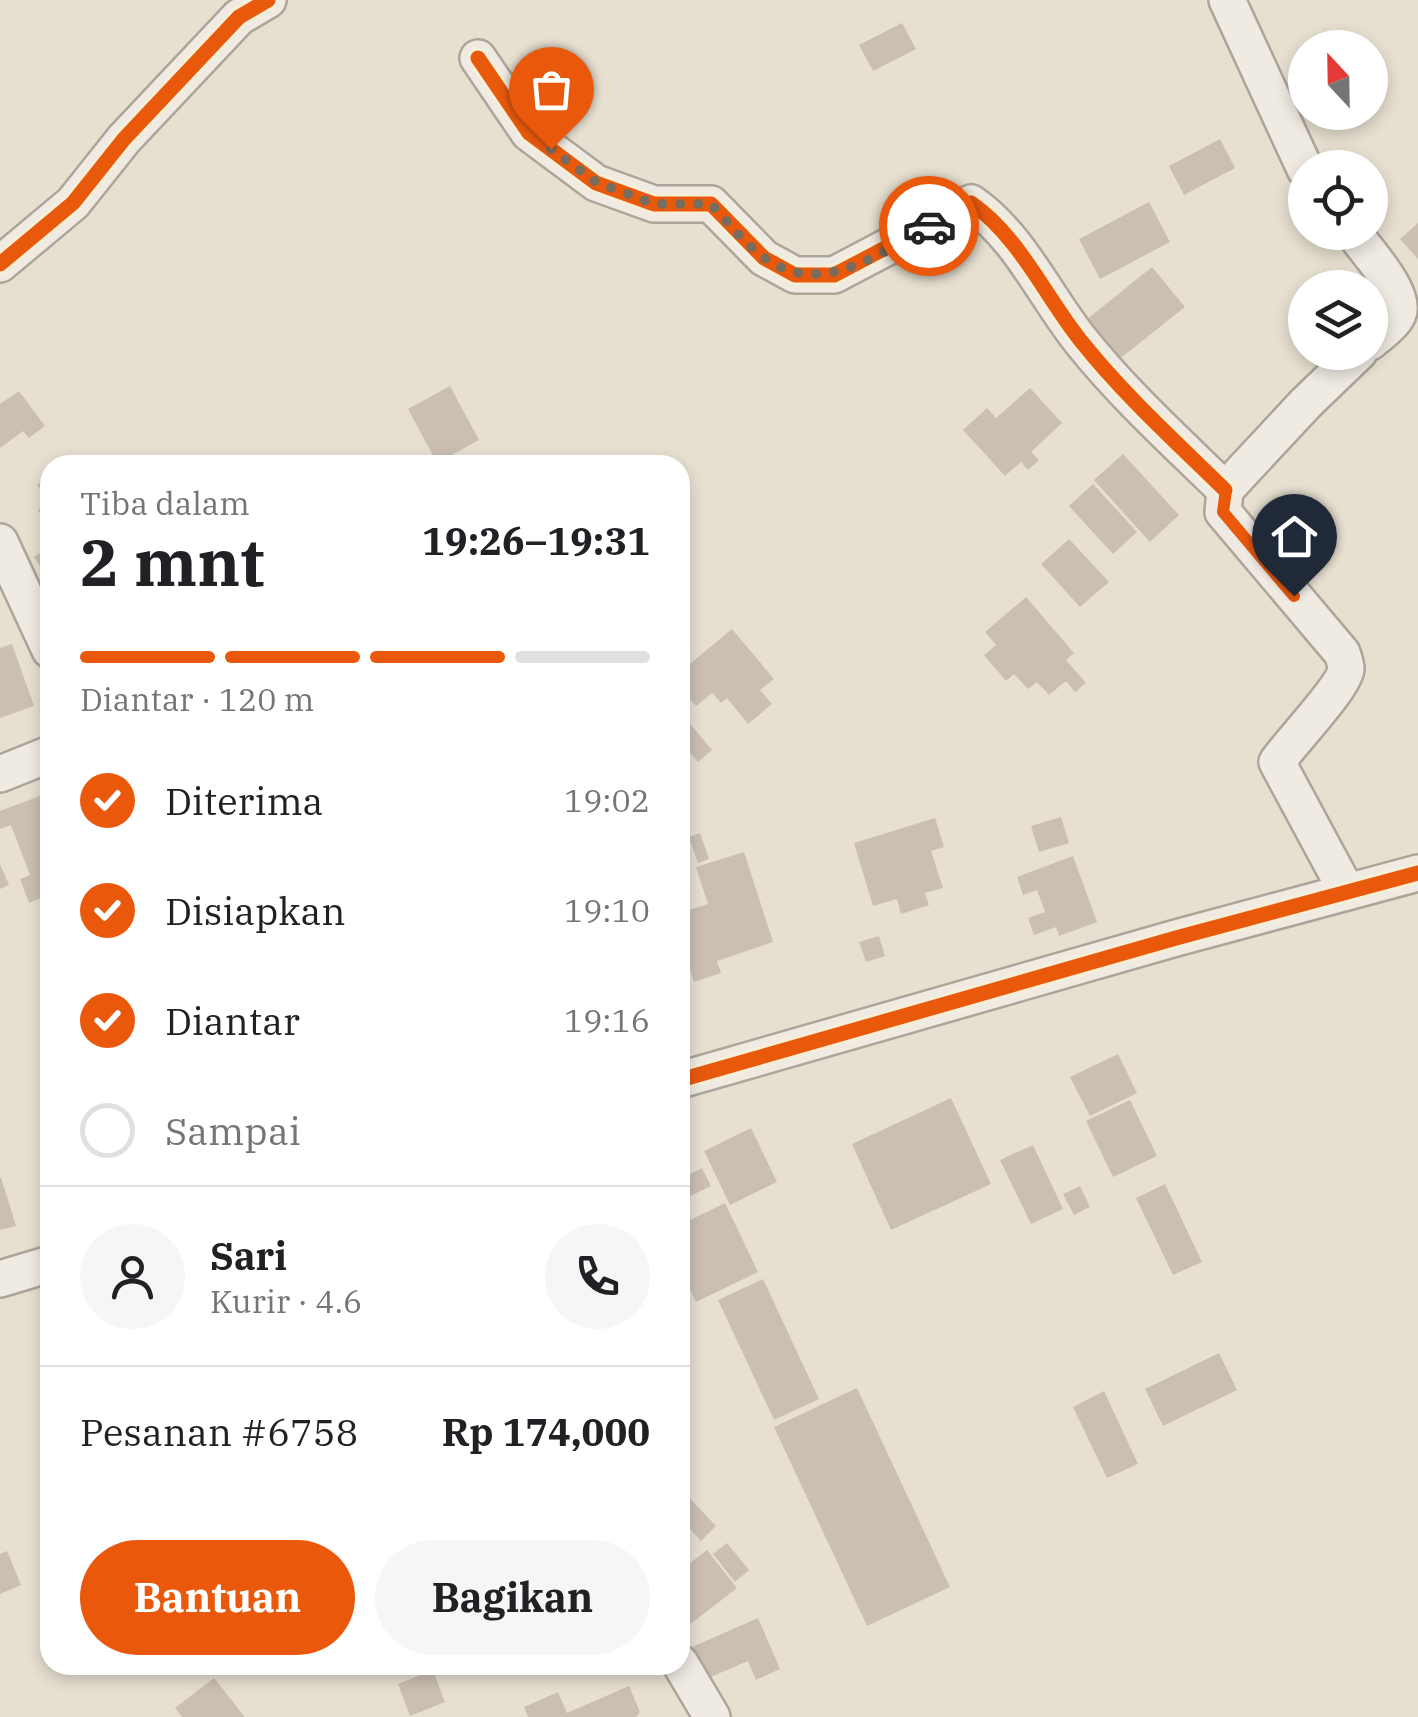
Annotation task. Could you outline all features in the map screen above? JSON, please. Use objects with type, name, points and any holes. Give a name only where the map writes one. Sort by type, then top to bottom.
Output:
[{"type":"street","points":[[0,264],[73,203],[124,139],[239,17],[268,0]]},
{"type":"street","points":[[1227,0],[1296,150]]},
{"type":"street","points":[[478,58],[528,133],[596,182],[654,204],[711,204],[764,258],[795,276],[834,275],[971,203],[992,217],[1080,340],[1125,392],[1226,490]]},
{"type":"street","points":[[1367,250],[1382,270]]},
{"type":"street","points":[[1388,278],[1399,305],[1398,316],[1388,325]]},
{"type":"street","points":[[1341,370],[1226,490],[1223,512],[1342,653],[1346,671],[1336,690],[1277,762],[1347,892]]},
{"type":"street","points":[[0,542],[40,628]]},
{"type":"street","points":[[0,774],[40,758]]},
{"type":"street","points":[[690,1077],[1418,873]]},
{"type":"street","points":[[0,1278],[40,1267]]},
{"type":"street","points":[[688,1675],[712,1717]]},
{"type":"building","points":[[902,23],[916,49],[873,71],[859,45]]},
{"type":"building","points":[[1220,139],[1235,168],[1184,195],[1169,166]]},
{"type":"building","points":[[1149,202],[1170,242],[1100,279],[1079,239]]},
{"type":"building","points":[[1418,223],[1418,259],[1400,239]]},
{"type":"building","points":[[1152,267],[1185,307],[1108,368],[1086,320]]},
{"type":"building","points":[[450,386],[479,440],[452,455],[433,455],[408,409]]},
{"type":"building","points":[[1030,388],[1062,423],[1031,452],[1039,460],[1028,470],[1021,462],[1005,476],[963,430],[987,408],[996,418]]},
{"type":"building","points":[[19,391],[45,426],[29,438],[23,431],[0,448],[0,404]]},
{"type":"building","points":[[1123,454],[1179,515],[1150,542],[1094,480]]},
{"type":"building","points":[[1093,484],[1137,532],[1113,554],[1069,506]]},
{"type":"building","points":[[1069,539],[1109,582],[1080,607],[1041,564]]},
{"type":"building","points":[[1026,597],[1074,653],[1066,660],[1086,683],[1075,692],[1066,681],[1049,695],[1037,682],[1028,689],[1014,674],[1006,681],[984,655],[996,645],[985,632]]},
{"type":"building","points":[[732,629],[774,679],[760,690],[772,704],[748,724],[727,698],[721,703],[712,693],[696,706],[690,699],[690,664]]},
{"type":"building","points":[[12,644],[34,706],[0,718],[0,648]]},
{"type":"building","points":[[690,724],[712,750],[698,762],[690,753]]},
{"type":"building","points":[[40,796],[40,898],[29,903],[20,879],[30,875],[11,825],[0,829],[0,811]]},
{"type":"building","points":[[1061,817],[1069,843],[1039,852],[1031,826]]},
{"type":"building","points":[[935,818],[944,847],[931,851],[943,888],[925,893],[929,905],[901,914],[897,899],[873,906],[854,843]]},
{"type":"building","points":[[700,833],[709,859],[698,863],[690,837]]},
{"type":"building","points":[[744,852],[773,942],[717,961],[721,973],[694,982],[690,969],[690,910],[708,904],[696,867]]},
{"type":"building","points":[[1073,856],[1097,922],[1059,936],[1056,927],[1034,935],[1028,918],[1045,912],[1037,890],[1023,895],[1017,877]]},
{"type":"building","points":[[0,864],[9,885],[0,889]]},
{"type":"building","points":[[879,936],[885,956],[866,962],[859,942]]},
{"type":"building","points":[[1118,1054],[1137,1093],[1090,1116],[1070,1077]]},
{"type":"building","points":[[951,1098],[991,1184],[891,1230],[852,1144]]},
{"type":"building","points":[[1130,1100],[1157,1156],[1113,1177],[1086,1121]]},
{"type":"building","points":[[751,1128],[777,1182],[730,1205],[704,1151]]},
{"type":"building","points":[[1033,1145],[1063,1209],[1031,1224],[1000,1160]]},
{"type":"building","points":[[702,1168],[711,1186],[690,1196],[690,1174]]},
{"type":"building","points":[[0,1178],[16,1226],[0,1230]]},
{"type":"building","points":[[1165,1184],[1202,1262],[1173,1275],[1136,1198]]},
{"type":"building","points":[[1080,1186],[1090,1207],[1074,1215],[1063,1194]]},
{"type":"building","points":[[725,1203],[758,1272],[696,1302],[690,1289],[690,1220]]},
{"type":"building","points":[[763,1279],[819,1399],[774,1420],[718,1300]]},
{"type":"building","points":[[1219,1353],[1237,1390],[1163,1426],[1145,1389]]},
{"type":"building","points":[[857,1388],[950,1587],[867,1626],[774,1427]]},
{"type":"building","points":[[1104,1391],[1138,1464],[1107,1478],[1073,1407]]},
{"type":"building","points":[[690,1498],[716,1526],[701,1541],[690,1529]]},
{"type":"building","points":[[727,1543],[749,1570],[735,1582],[713,1554]]},
{"type":"building","points":[[707,1550],[737,1588],[690,1624],[690,1563]]},
{"type":"building","points":[[7,1551],[21,1585],[0,1594],[0,1554]]},
{"type":"building","points":[[758,1618],[780,1669],[756,1680],[748,1661],[706,1679],[692,1647]]},
{"type":"building","points":[[420,1675],[435,1675],[445,1702],[410,1716],[398,1684]]},
{"type":"building","points":[[214,1678],[245,1717],[182,1717],[175,1708]]},
{"type":"building","points":[[629,1686],[640,1712],[636,1717],[528,1717],[524,1707],[558,1692],[567,1713]]},
{"type":"cycle path","points":[[0,264],[73,203],[124,139],[239,17],[268,0]]},
{"type":"cycle path","points":[[478,58],[529,133],[596,183],[654,204],[711,204],[764,258],[795,275],[834,275],[971,203],[1017,249],[1098,361],[1225,490]]},
{"type":"cycle path","points":[[690,1077],[1418,873]]},
{"type":"way so far","points":[[551,149],[596,182],[654,204],[711,204],[764,258],[795,276],[834,275],[929,226]]},
{"type":"route","points":[[929,226],[971,203],[992,217],[1080,340],[1125,392],[1226,490],[1223,512],[1294,596]]}]
